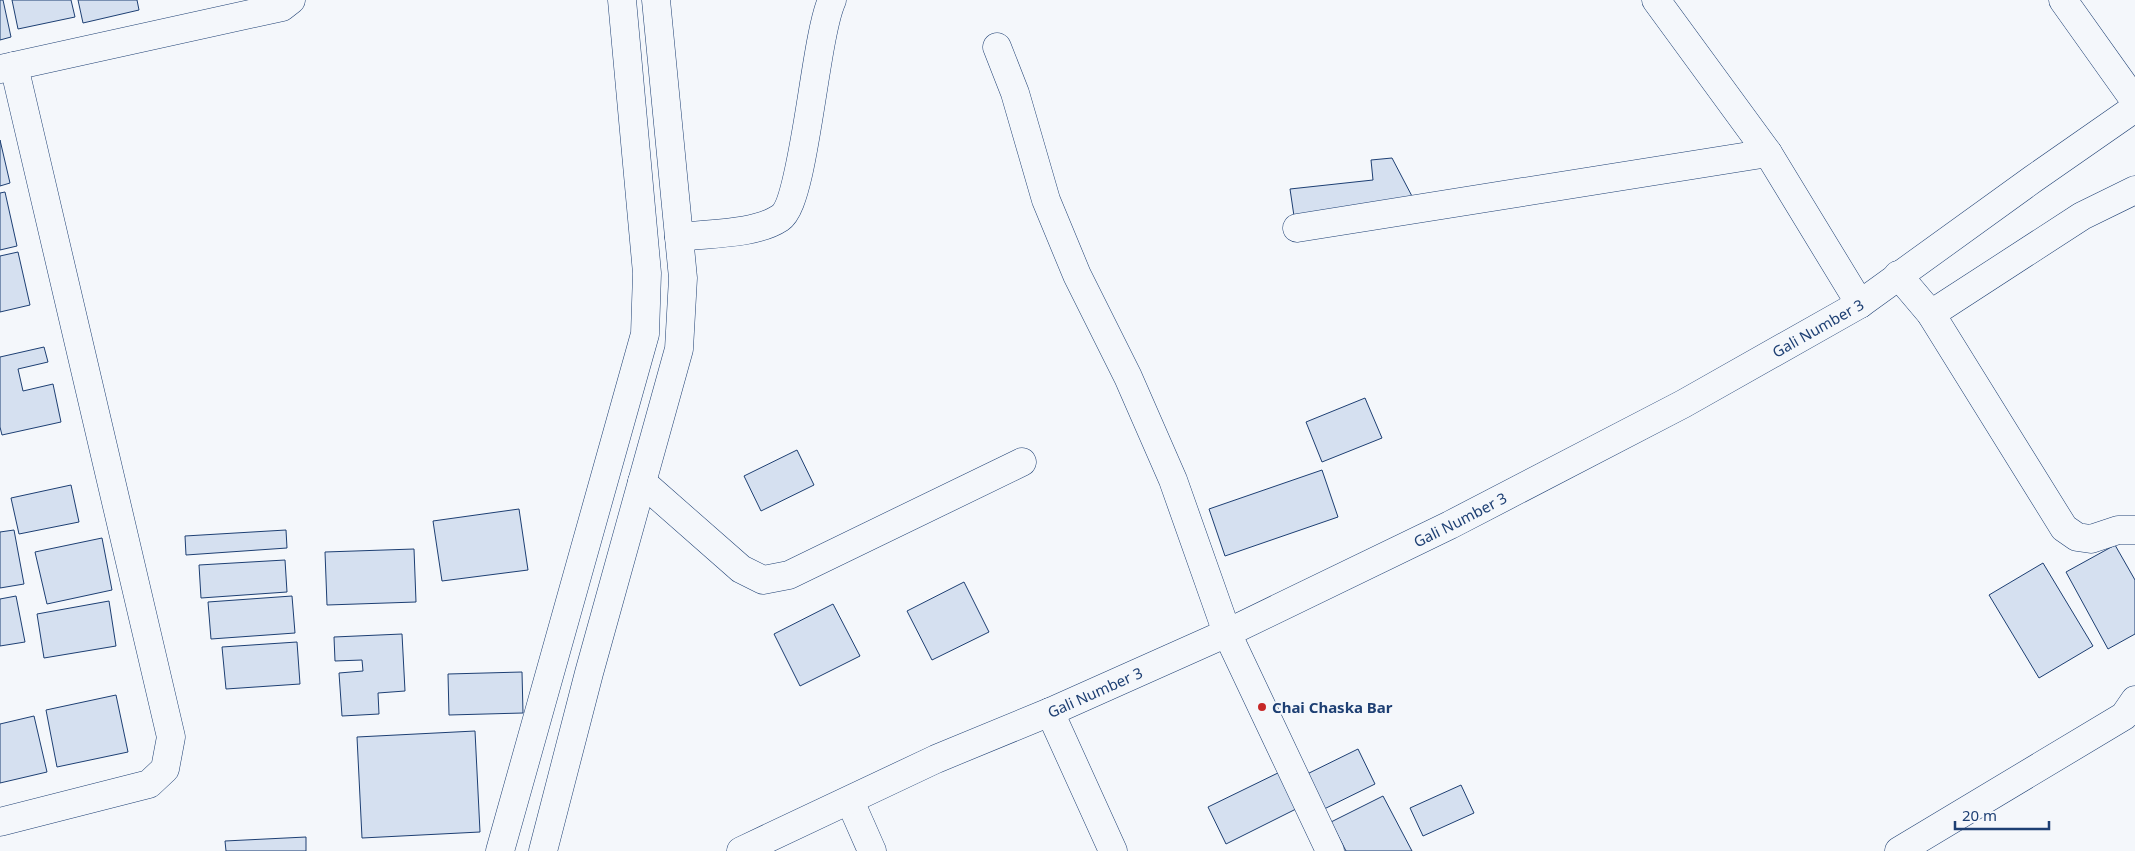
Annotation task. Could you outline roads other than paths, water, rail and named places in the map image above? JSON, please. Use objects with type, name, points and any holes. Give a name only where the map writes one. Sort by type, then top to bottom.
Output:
[{"type":"street","points":[[0,822],[148,784],[164,769],[171,738],[7,68],[282,7],[291,0]]},
{"type":"street","points":[[500,851],[645,334],[648,273],[622,0]]},
{"type":"street","points":[[544,851],[589,673],[679,349],[683,278],[656,0]]},
{"type":"street","points":[[679,237],[758,228],[782,217],[795,190],[817,56],[827,11],[832,0]]},
{"type":"street","points":[[1656,0],[1768,153],[1860,304]]},
{"type":"street","points":[[2063,0],[2135,101]]},
{"type":"street","points":[[997,47],[1015,93],[1046,200],[1077,275],[1128,377],[1173,480],[1227,633],[1330,851]]},
{"type":"street","name":"Gali Number 3","points":[[741,851],[936,759],[1050,712],[1227,633],[1485,507],[1683,404],[1860,304],[1898,275],[2135,108]]},
{"type":"street","points":[[1297,228],[1768,153]]},
{"type":"street","points":[[1930,314],[2082,216],[2135,190]]},
{"type":"street","points":[[1898,275],[1930,314],[2064,528],[2077,537],[2091,539],[2118,530],[2135,530]]},
{"type":"street","points":[[642,482],[741,569],[762,580],[789,575],[1022,462]]},
{"type":"street","points":[[1899,851],[2124,716],[2135,700]]},
{"type":"street","points":[[1050,712],[1113,851]]},
{"type":"street","points":[[850,801],[872,851]]},
{"type":"place","name":"Chai Chaska Bar","points":[[1262,707]]}]
